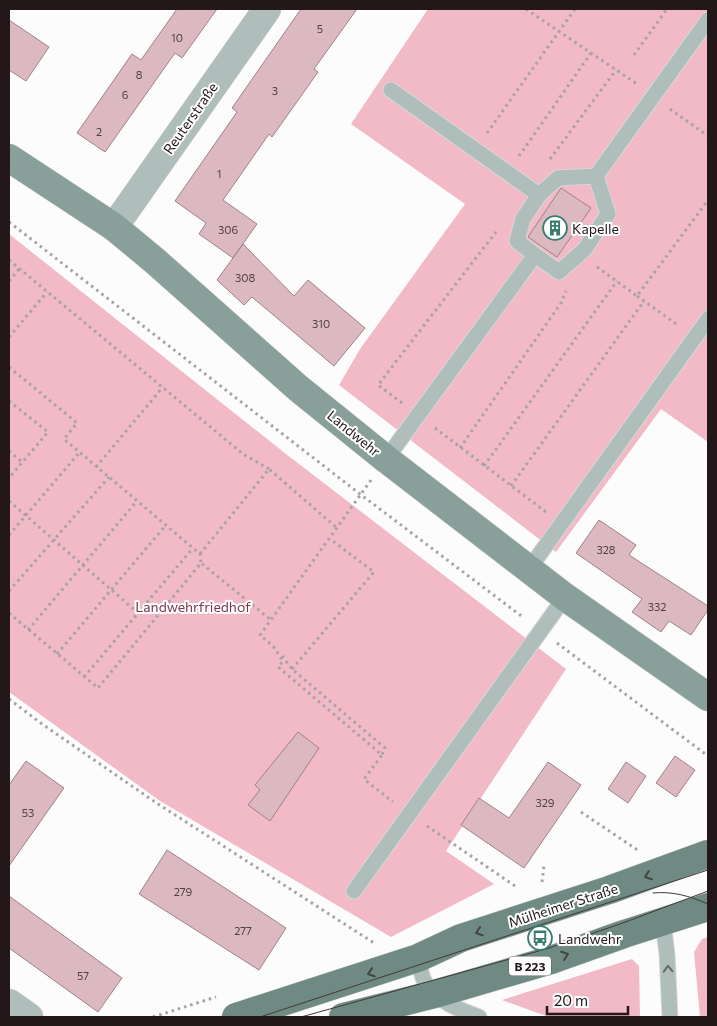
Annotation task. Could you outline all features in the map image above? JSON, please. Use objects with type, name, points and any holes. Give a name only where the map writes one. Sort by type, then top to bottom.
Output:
[{"type":"main road","name":"Mülheimer Straße","points":[[236,1017],[418,958],[461,938],[609,890],[708,854]]},
{"type":"main road","name":"B 223","points":[[343,1017],[435,994],[551,960],[708,907]]},
{"type":"street","name":"Reuterstraße","points":[[114,227],[267,9]]},
{"type":"street","name":"Landwehr","points":[[9,158],[114,227],[298,388],[386,459],[566,597],[708,697]]},
{"type":"street","points":[[9,1003],[29,1017]]},
{"type":"lane","points":[[596,176],[708,20]]},
{"type":"lane","points":[[391,90],[534,191]]},
{"type":"lane","points":[[596,176],[608,214],[585,249],[559,272],[517,241],[523,218],[534,191],[558,178],[596,176]]},
{"type":"lane","points":[[386,459],[535,255]]},
{"type":"lane","points":[[529,569],[708,319]]},
{"type":"lane","points":[[354,892],[540,630],[566,597]]},
{"type":"lane","points":[[663,922],[667,954],[670,1017]]},
{"type":"lane","points":[[418,958],[425,983],[435,994],[458,1009],[479,1017]]},
{"type":"path","points":[[526,9],[552,28],[560,30],[646,90],[708,136]]},
{"type":"path","points":[[475,149],[575,9]]},
{"type":"path","points":[[634,55],[667,9]]},
{"type":"path","points":[[508,173],[591,53]]},
{"type":"path","points":[[534,191],[616,70]]},
{"type":"path","points":[[637,296],[708,200]]},
{"type":"path","points":[[517,241],[507,217],[378,385],[562,524]]},
{"type":"path","points":[[9,222],[360,494],[708,756]]},
{"type":"path","points":[[9,260],[243,454],[269,469],[337,528]]},
{"type":"path","points":[[559,272],[591,262],[694,338]]},
{"type":"path","points":[[460,448],[560,303],[578,266]]},
{"type":"path","points":[[9,281],[19,269]]},
{"type":"path","points":[[484,466],[616,281]]},
{"type":"path","points":[[9,337],[47,292]]},
{"type":"path","points":[[511,486],[644,301]]},
{"type":"path","points":[[9,367],[77,423],[64,439],[200,554],[202,563],[271,620]]},
{"type":"path","points":[[96,467],[163,387]]},
{"type":"path","points":[[9,401],[48,432],[9,478]]},
{"type":"path","points":[[9,451],[22,462]]},
{"type":"path","points":[[9,535],[79,453]]},
{"type":"path","points":[[386,459],[260,635],[273,646],[292,669],[385,748],[364,779],[410,815],[518,888]]},
{"type":"path","points":[[200,554],[269,469]]},
{"type":"path","points":[[9,591],[109,477]]},
{"type":"path","points":[[9,501],[138,613]]},
{"type":"path","points":[[28,630],[137,501]]},
{"type":"path","points":[[57,654],[166,526]]},
{"type":"path","points":[[292,669],[374,572],[330,538]]},
{"type":"path","points":[[84,677],[193,548]]},
{"type":"path","points":[[9,613],[98,688],[202,563]]},
{"type":"path","points":[[273,646],[283,661],[278,667],[382,755]]},
{"type":"path","points":[[9,699],[155,802],[362,936],[379,945]]},
{"type":"path","points":[[581,812],[639,851]]},
{"type":"path","points":[[542,883],[544,865]]},
{"type":"green space","points":[[428,9],[708,9],[708,442],[661,409],[556,552],[339,385],[360,349],[465,204],[351,124]]},
{"type":"green space","name":"Landwehrfriedhof","points":[[9,234],[286,454],[566,669],[446,851],[494,884],[391,937],[160,801],[9,692]]},
{"type":"green space","points":[[708,937],[708,1017],[700,1017],[694,952],[702,939]]},
{"type":"green space","points":[[632,959],[639,966],[640,1017],[549,1017],[502,1000]]},
{"type":"building","points":[[177,9],[217,9],[182,58],[175,53],[105,152],[77,133],[132,54],[141,60]]},
{"type":"building","points":[[301,9],[357,9],[314,69],[318,72],[272,137],[269,134],[223,200],[257,224],[233,258],[199,234],[206,223],[175,201],[237,112],[232,108]]},
{"type":"building","points":[[9,20],[49,47],[26,81],[9,70]]},
{"type":"building","name":"Kapelle","points":[[561,188],[591,208],[557,257],[528,237]]},
{"type":"building","points":[[243,244],[294,296],[308,280],[365,328],[334,366],[252,297],[244,305],[217,280]]},
{"type":"building","points":[[599,520],[636,545],[629,555],[708,606],[708,610],[691,635],[669,621],[661,632],[632,612],[642,599],[576,553]]},
{"type":"building","points":[[298,732],[319,748],[270,821],[248,805],[260,790],[255,785]]},
{"type":"building","points":[[675,756],[695,770],[676,797],[656,783]]},
{"type":"building","points":[[26,761],[64,788],[9,866],[9,785]]},
{"type":"building","points":[[548,762],[581,785],[524,868],[461,825],[479,798],[509,818]]},
{"type":"building","points":[[626,762],[646,776],[628,803],[608,789]]},
{"type":"building","points":[[167,850],[286,928],[259,970],[139,894]]},
{"type":"building","points":[[9,896],[122,978],[98,1012],[9,948]]},
{"type":"tram line","points":[[260,1017],[708,870]]},
{"type":"tram line","points":[[301,1017],[546,949],[708,891]]},
{"type":"tram line","points":[[653,893],[681,895],[708,904]]},
{"type":"tram line","points":[[318,1017],[354,1017]]},
{"type":"place","name":"Kapelle","points":[[555,228]]},
{"type":"place","name":"Landwehr","points":[[540,938]]}]
